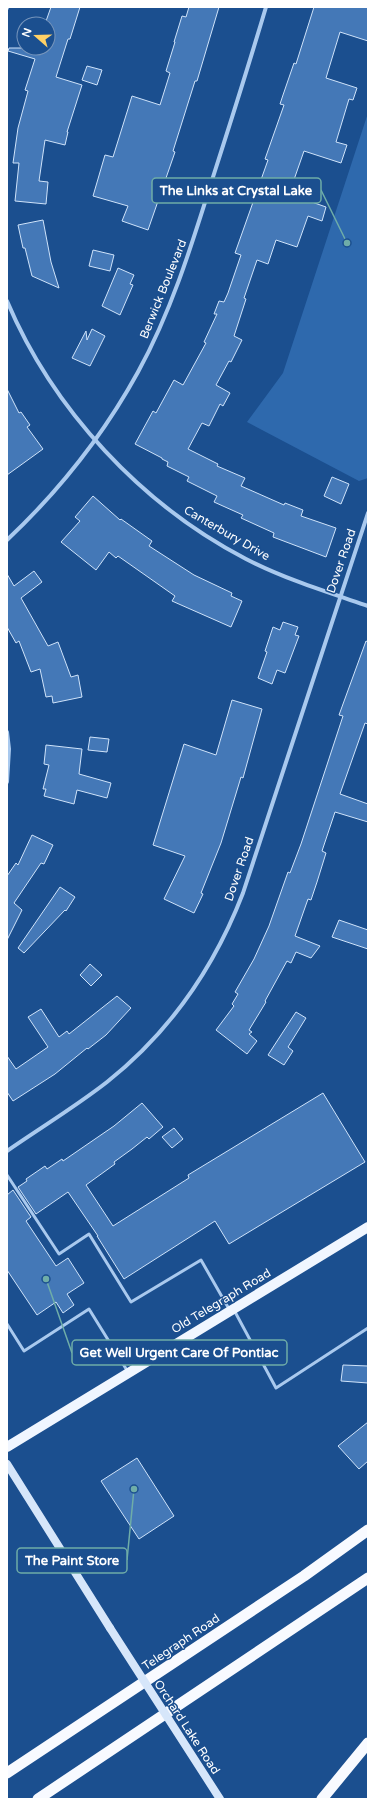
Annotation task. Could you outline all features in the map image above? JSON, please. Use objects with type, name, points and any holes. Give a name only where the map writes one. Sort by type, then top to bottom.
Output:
[{"type":"highway","name":"Telegraph Road","points":[[7,1773],[304,1576],[368,1530]]},
{"type":"highway","points":[[38,1799],[368,1578]]},
{"type":"highway","points":[[322,1799],[368,1743]]},
{"type":"main road","name":"Old Telegraph Road","points":[[7,1448],[128,1372],[368,1228]]},
{"type":"main road","name":"Orchard Lake Road","points":[[7,1464],[220,1799]]},
{"type":"street","name":"Berwick Boulevard","points":[[7,540],[44,502],[96,440],[138,371],[161,326],[180,278],[266,7]]},
{"type":"street","name":"Canterbury Drive","points":[[7,301],[9,312],[58,393],[96,440],[133,480],[156,500],[200,531],[246,559],[269,570],[368,606]]},
{"type":"street","name":"Dover Road","points":[[7,1151],[106,1083],[139,1054],[170,1021],[210,964],[232,921],[243,893],[368,512]]},
{"type":"street","points":[[7,732],[9,749],[7,782]]},
{"type":"lane","points":[[7,1175],[59,1254],[89,1234],[131,1302],[200,1260],[232,1310],[276,1388],[368,1328]]},
{"type":"lane","points":[[7,1324],[24,1351],[89,1309],[128,1372]]},
{"type":"shaded area","points":[[368,113],[368,478],[359,481],[247,422],[283,373]]},
{"type":"building","points":[[51,7],[80,7],[56,77],[82,85],[67,132],[65,145],[45,140],[39,181],[48,182],[46,204],[15,201],[19,163],[13,163],[18,128],[28,91],[25,90],[35,59],[25,56],[56,56],[56,16],[48,16]]},
{"type":"building","points":[[189,7],[219,7],[197,81],[195,81],[173,151],[175,152],[148,230],[122,221],[128,206],[93,196],[105,155],[113,157],[132,96],[160,105],[170,73],[166,71],[174,42],[182,16],[186,17]]},
{"type":"building","points":[[314,7],[368,7],[368,41],[340,32],[326,78],[357,88],[353,100],[349,99],[336,142],[347,145],[341,163],[304,151],[289,194],[326,207],[322,221],[308,216],[297,247],[276,240],[268,264],[257,260],[244,298],[246,299],[234,336],[242,340],[231,362],[229,361],[216,385],[230,393],[223,406],[220,404],[209,426],[202,423],[188,449],[218,464],[217,466],[245,478],[241,486],[284,505],[285,503],[303,510],[301,516],[336,528],[326,557],[273,537],[274,533],[241,518],[243,515],[214,502],[217,496],[187,481],[189,477],[167,466],[168,462],[135,444],[153,411],[156,413],[174,380],[183,385],[206,343],[204,342],[217,314],[214,314],[219,301],[224,302],[228,293],[241,255],[235,253],[268,160],[265,159],[284,105],[280,104],[294,63],[296,64]]},
{"type":"building","points":[[9,48],[16,48],[16,53],[8,51]]},
{"type":"building","points":[[87,66],[102,70],[97,85],[82,80]]},
{"type":"building","points":[[43,220],[51,262],[59,288],[32,276],[25,248],[23,248],[18,225]]},
{"type":"building","points":[[93,250],[114,255],[110,271],[89,266]]},
{"type":"building","points":[[118,268],[134,275],[130,284],[133,285],[120,315],[102,306]]},
{"type":"building","points":[[92,329],[105,336],[90,366],[72,358],[86,331],[87,340]]},
{"type":"building","points":[[7,389],[19,413],[21,412],[30,425],[27,427],[43,449],[7,475]]},
{"type":"building","points":[[332,477],[349,484],[341,504],[324,496]]},
{"type":"building","points":[[93,496],[120,520],[121,519],[152,541],[149,546],[194,575],[232,593],[231,596],[242,601],[231,627],[172,601],[175,596],[118,556],[116,558],[109,552],[96,570],[61,542],[80,521],[75,517]]},
{"type":"building","points":[[34,571],[42,582],[21,598],[48,646],[58,642],[71,677],[78,675],[82,697],[53,703],[52,696],[46,697],[40,669],[31,672],[19,641],[16,643],[7,627],[7,574],[14,586]]},
{"type":"building","points":[[283,622],[298,627],[295,635],[299,636],[285,673],[277,670],[272,684],[258,678],[267,652],[265,651],[273,627],[280,630]]},
{"type":"building","points":[[366,641],[368,642],[368,724],[365,723],[340,794],[368,804],[368,822],[335,812],[322,851],[326,853],[317,882],[311,900],[308,899],[295,936],[320,946],[311,958],[296,952],[291,963],[287,961],[265,1001],[266,1002],[249,1030],[252,1032],[249,1034],[257,1041],[247,1054],[216,1030],[234,1006],[232,1004],[238,994],[235,992],[254,959],[269,926],[288,872],[290,873],[343,716],[339,715]]},
{"type":"building","points":[[232,700],[262,709],[243,778],[241,777],[221,843],[201,893],[203,894],[194,913],[164,899],[185,856],[153,845],[184,744],[216,755]]},
{"type":"building","points":[[90,737],[109,739],[107,752],[88,750]]},
{"type":"building","points":[[46,745],[82,749],[79,774],[111,783],[107,798],[77,790],[74,804],[44,796],[46,789],[43,789],[49,765],[44,764]]},
{"type":"building","points":[[32,835],[53,845],[44,864],[41,863],[14,903],[22,910],[7,940],[7,876],[16,863],[18,865]]},
{"type":"building","points":[[60,887],[75,897],[66,911],[65,910],[24,953],[18,948]]},
{"type":"building","points":[[339,920],[368,930],[368,949],[332,937]]},
{"type":"building","points":[[90,964],[102,975],[91,986],[80,975]]},
{"type":"building","points":[[117,996],[131,1008],[106,1035],[88,1049],[87,1048],[55,1074],[13,1101],[7,1092],[7,1056],[16,1069],[48,1047],[28,1017],[41,1009],[59,1037],[67,1031],[69,1034]]},
{"type":"building","points":[[296,1012],[306,1018],[288,1047],[293,1051],[284,1065],[268,1055]]},
{"type":"building","points":[[323,1093],[365,1162],[229,1244],[215,1221],[124,1279],[98,1236],[68,1192],[36,1214],[18,1187],[27,1181],[26,1179],[45,1166],[47,1169],[62,1159],[63,1161],[114,1126],[142,1103],[163,1127],[149,1139],[147,1137],[114,1162],[115,1164],[86,1185],[113,1226],[189,1178],[188,1175]]},
{"type":"building","points":[[174,1128],[183,1139],[172,1148],[162,1137]]},
{"type":"building","points":[[13,1190],[31,1217],[26,1221],[56,1266],[68,1258],[84,1283],[67,1294],[74,1305],[63,1313],[56,1302],[37,1315],[7,1270],[7,1195]]},
{"type":"building","points":[[343,1365],[368,1366],[368,1383],[341,1381]]},
{"type":"building","points":[[368,1422],[368,1461],[359,1469],[338,1446]]},
{"type":"building","points":[[137,1458],[174,1516],[139,1539],[101,1481]]},
{"type":"place","name":"The Links at Crystal Lake","points":[[347,243]]},
{"type":"place","name":"Get Well Urgent Care Of Pontiac","points":[[46,1279]]},
{"type":"place","name":"The Paint Store","points":[[134,1489]]}]
